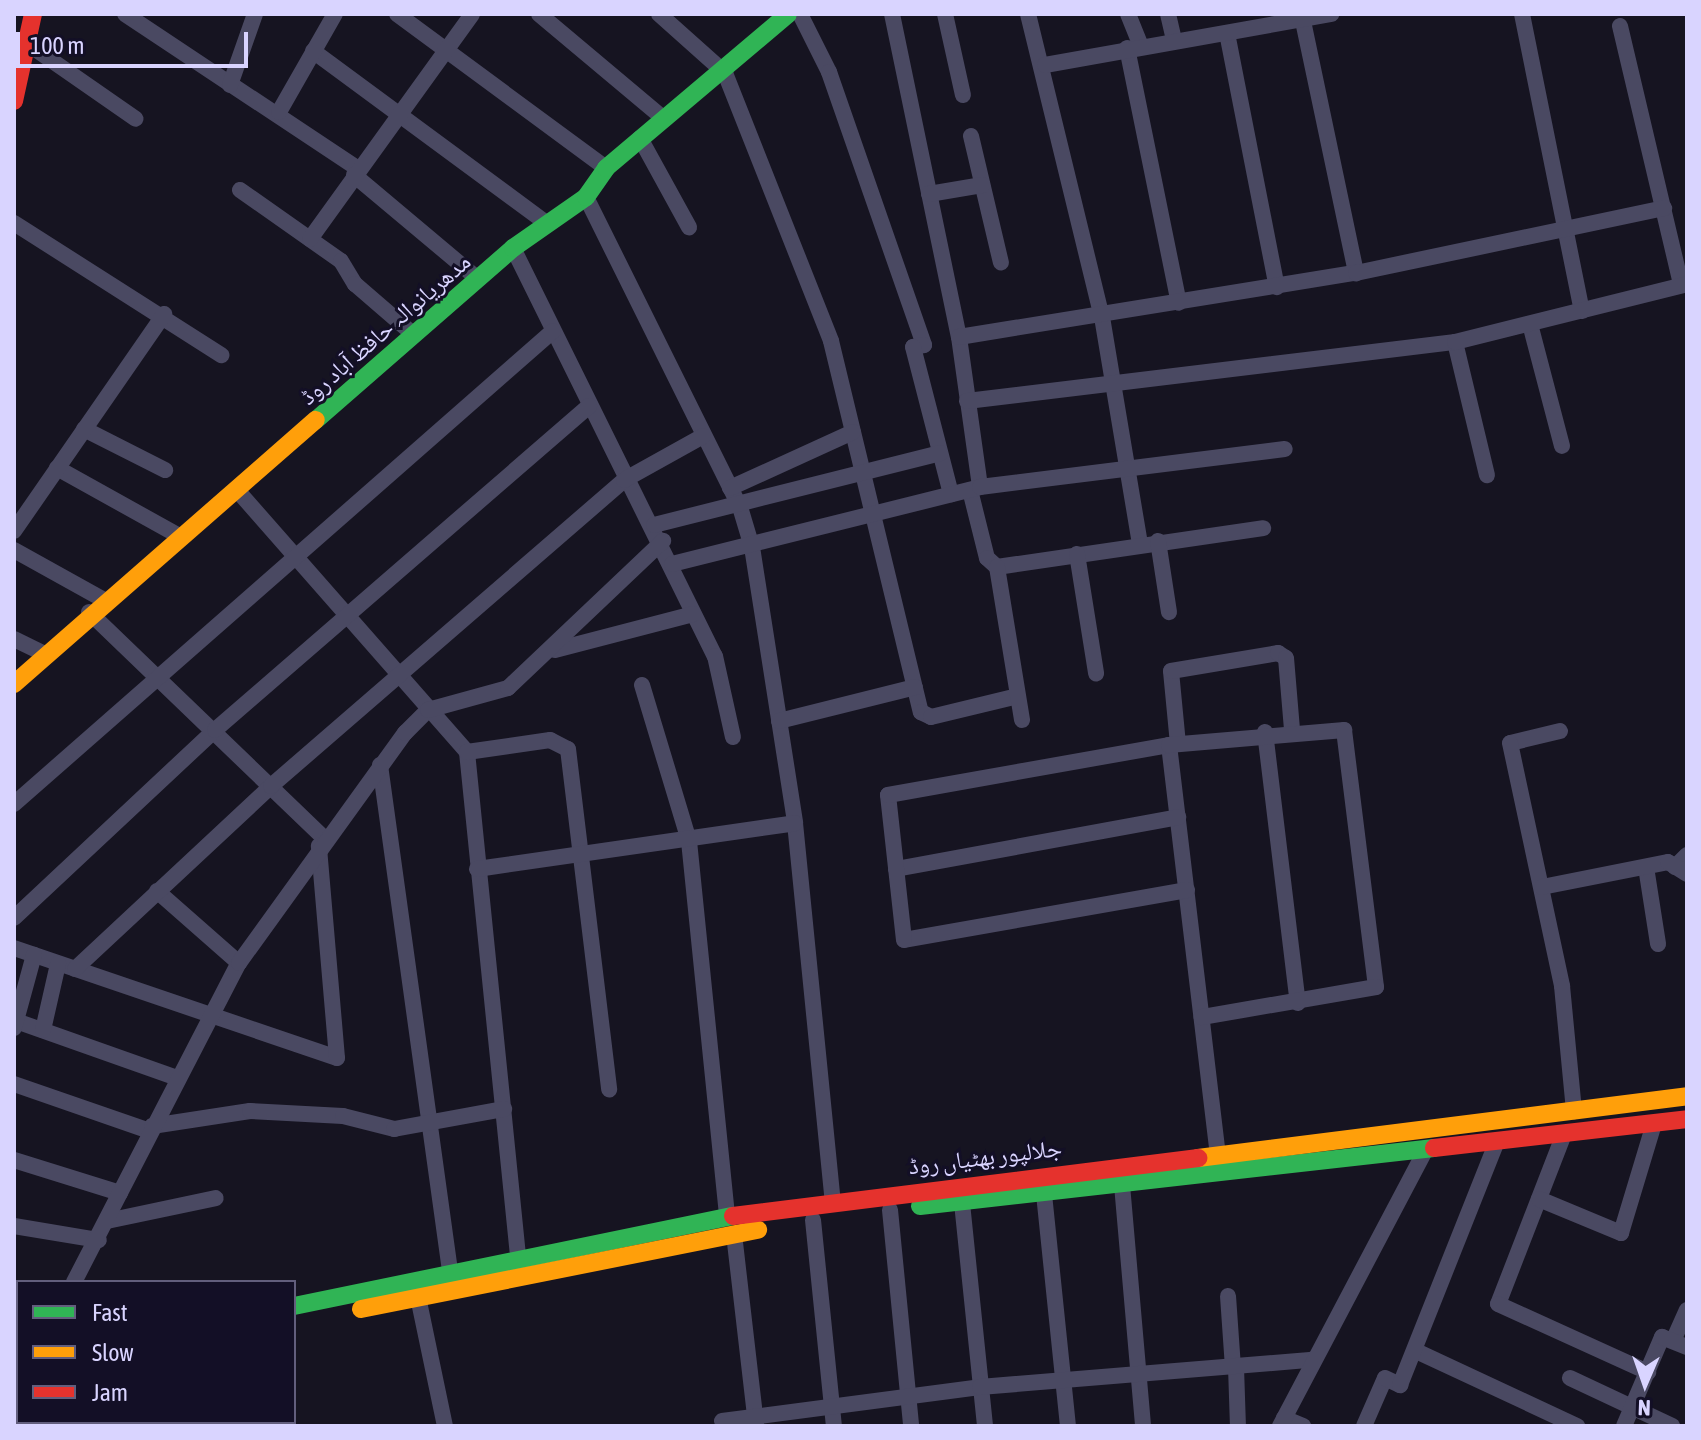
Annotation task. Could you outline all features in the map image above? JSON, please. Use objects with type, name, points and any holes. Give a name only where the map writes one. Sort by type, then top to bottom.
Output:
[{"type":"main road","points":[[14,101],[17,74],[28,44],[33,14]]},
{"type":"main road","name":"مدھریانوالہ حافظ آباد روڈ","points":[[14,684],[89,612],[237,490],[513,248],[586,197],[606,168],[663,118],[725,73],[788,14]]},
{"type":"main road","name":"جلالپور بھٹیاں روڈ","points":[[296,1323],[833,1201],[1687,1096]]},
{"type":"main road","name":"جلالپور بھٹیاں روڈ","points":[[296,1306],[518,1256],[731,1225],[813,1220],[1687,1119]]},
{"type":"street","points":[[125,14],[230,85],[279,112],[356,172],[478,279]]},
{"type":"street","points":[[230,85],[255,14]]},
{"type":"street","points":[[279,112],[335,14]]},
{"type":"street","points":[[397,14],[606,168]]},
{"type":"street","points":[[310,239],[397,114],[472,14]]},
{"type":"street","points":[[539,14],[663,118]]},
{"type":"street","points":[[659,14],[725,73],[831,341],[921,712],[931,717],[1018,696]]},
{"type":"street","points":[[800,14],[829,72],[924,345],[913,347],[951,494]]},
{"type":"street","points":[[892,14],[959,337],[975,488],[987,558],[997,567],[1022,720]]},
{"type":"street","points":[[945,14],[963,95]]},
{"type":"street","points":[[1028,14],[1045,65],[1102,317],[1140,543]]},
{"type":"street","points":[[1128,14],[1179,303]]},
{"type":"street","points":[[1168,14],[1174,41]]},
{"type":"street","points":[[1045,65],[1332,14]]},
{"type":"street","points":[[1522,14],[1582,311]]},
{"type":"street","points":[[1303,21],[1356,273]]},
{"type":"street","points":[[967,401],[1455,342],[1684,285],[1620,26]]},
{"type":"street","points":[[1227,33],[1277,287]]},
{"type":"street","points":[[28,44],[136,119]]},
{"type":"street","points":[[313,51],[546,223]]},
{"type":"street","points":[[971,136],[1001,263]]},
{"type":"street","points":[[640,138],[689,227]]},
{"type":"street","points":[[929,194],[982,185]]},
{"type":"street","points":[[240,190],[310,239],[414,335]]},
{"type":"street","points":[[586,197],[740,507],[752,547],[795,823],[833,1201]]},
{"type":"street","points":[[959,337],[1102,317],[1356,273],[1664,208]]},
{"type":"street","points":[[14,223],[131,302],[164,314],[221,355]]},
{"type":"street","points":[[513,248],[624,480],[663,541],[693,614],[715,656],[733,737]]},
{"type":"street","points":[[14,531],[164,314]]},
{"type":"street","points":[[1530,324],[1562,446]]},
{"type":"street","points":[[14,804],[553,331]]},
{"type":"street","points":[[1455,342],[1487,475]]},
{"type":"street","points":[[14,918],[215,730],[589,406]]},
{"type":"street","points":[[84,429],[165,470]]},
{"type":"street","points":[[730,488],[853,432]]},
{"type":"street","points":[[43,1030],[66,967],[157,891],[271,786],[624,480],[703,436]]},
{"type":"street","points":[[672,564],[752,547],[975,488],[1285,449]]},
{"type":"street","points":[[654,525],[740,507],[862,471],[940,453]]},
{"type":"street","points":[[57,468],[181,537]]},
{"type":"street","points":[[237,490],[344,618],[400,673],[428,710],[467,752],[518,1256]]},
{"type":"street","points":[[997,567],[1140,543],[1263,528]]},
{"type":"street","points":[[75,1280],[99,1240],[151,1129],[239,963],[322,842],[380,765],[428,710],[508,688],[552,651],[663,541]]},
{"type":"street","points":[[1158,541],[1169,612]]},
{"type":"street","points":[[14,550],[104,600]]},
{"type":"street","points":[[1077,554],[1096,673]]},
{"type":"street","points":[[14,948],[208,1018],[337,1058],[322,842],[162,676],[89,612]]},
{"type":"street","points":[[552,651],[693,614]]},
{"type":"street","points":[[14,639],[45,654]]},
{"type":"street","points":[[1218,1155],[1178,817],[1171,671],[1278,653],[1286,658],[1292,730]]},
{"type":"street","points":[[642,685],[689,841],[756,1421]]},
{"type":"street","points":[[779,721],[915,687]]},
{"type":"street","points":[[1187,890],[904,940],[891,791],[1173,744],[1335,726],[1350,742],[1379,981],[1370,991],[1202,1017]]},
{"type":"street","points":[[1560,731],[1510,743],[1542,887],[1574,1111]]},
{"type":"street","points":[[1265,732],[1298,1003]]},
{"type":"street","points":[[467,752],[560,742],[568,749],[609,1090]]},
{"type":"street","points":[[380,765],[425,1122],[450,1271]]},
{"type":"street","points":[[896,869],[1178,817]]},
{"type":"street","points":[[477,869],[689,841],[795,823]]},
{"type":"street","points":[[1542,887],[1646,867],[1683,865]]},
{"type":"street","points":[[1646,867],[1658,944]]},
{"type":"street","points":[[157,891],[239,963]]},
{"type":"street","points":[[34,955],[15,1025],[43,1030],[177,1078]]},
{"type":"street","points":[[14,1084],[151,1129],[250,1111],[343,1116],[394,1129],[504,1109]]},
{"type":"street","points":[[1539,1199],[1621,1233],[1654,1124]]},
{"type":"street","points":[[1564,1134],[1498,1304],[1648,1372]]},
{"type":"street","points":[[1364,1426],[1385,1378],[1400,1385],[1416,1351],[1497,1141]]},
{"type":"street","points":[[1303,1426],[1282,1422],[1310,1360],[1426,1149]]},
{"type":"street","points":[[14,1160],[120,1193]]},
{"type":"street","points":[[1122,1185],[1143,1426]]},
{"type":"street","points":[[1044,1194],[1068,1426]]},
{"type":"street","points":[[107,1221],[216,1198]]},
{"type":"street","points":[[962,1203],[985,1426]]},
{"type":"street","points":[[890,1210],[911,1426]]},
{"type":"street","points":[[813,1220],[834,1426]]},
{"type":"street","points":[[14,1226],[99,1240]]},
{"type":"street","points":[[1228,1296],[1238,1426]]},
{"type":"street","points":[[418,1297],[445,1426]]},
{"type":"street","points":[[1624,1426],[1662,1337],[1680,1344],[1687,1310]]},
{"type":"street","points":[[1416,1351],[1544,1419],[1577,1426]]},
{"type":"street","points":[[722,1421],[756,1421],[833,1406],[980,1387],[1310,1360]]},
{"type":"street","points":[[1570,1378],[1672,1426]]},
{"type":"traffic: fast","points":[[316,420],[513,248],[586,197],[606,168],[788,14]]},
{"type":"traffic: fast","points":[[920,1206],[1434,1148]]},
{"type":"traffic: fast","points":[[296,1306],[733,1216]]},
{"type":"traffic: slow","points":[[14,684],[316,420]]},
{"type":"traffic: slow","points":[[1198,1158],[1687,1096]]},
{"type":"traffic: slow","points":[[361,1309],[758,1230]]},
{"type":"traffic: jam","points":[[14,101],[33,14]]},
{"type":"traffic: jam","points":[[1434,1148],[1687,1119]]},
{"type":"traffic: jam","points":[[733,1216],[1198,1158]]}]
